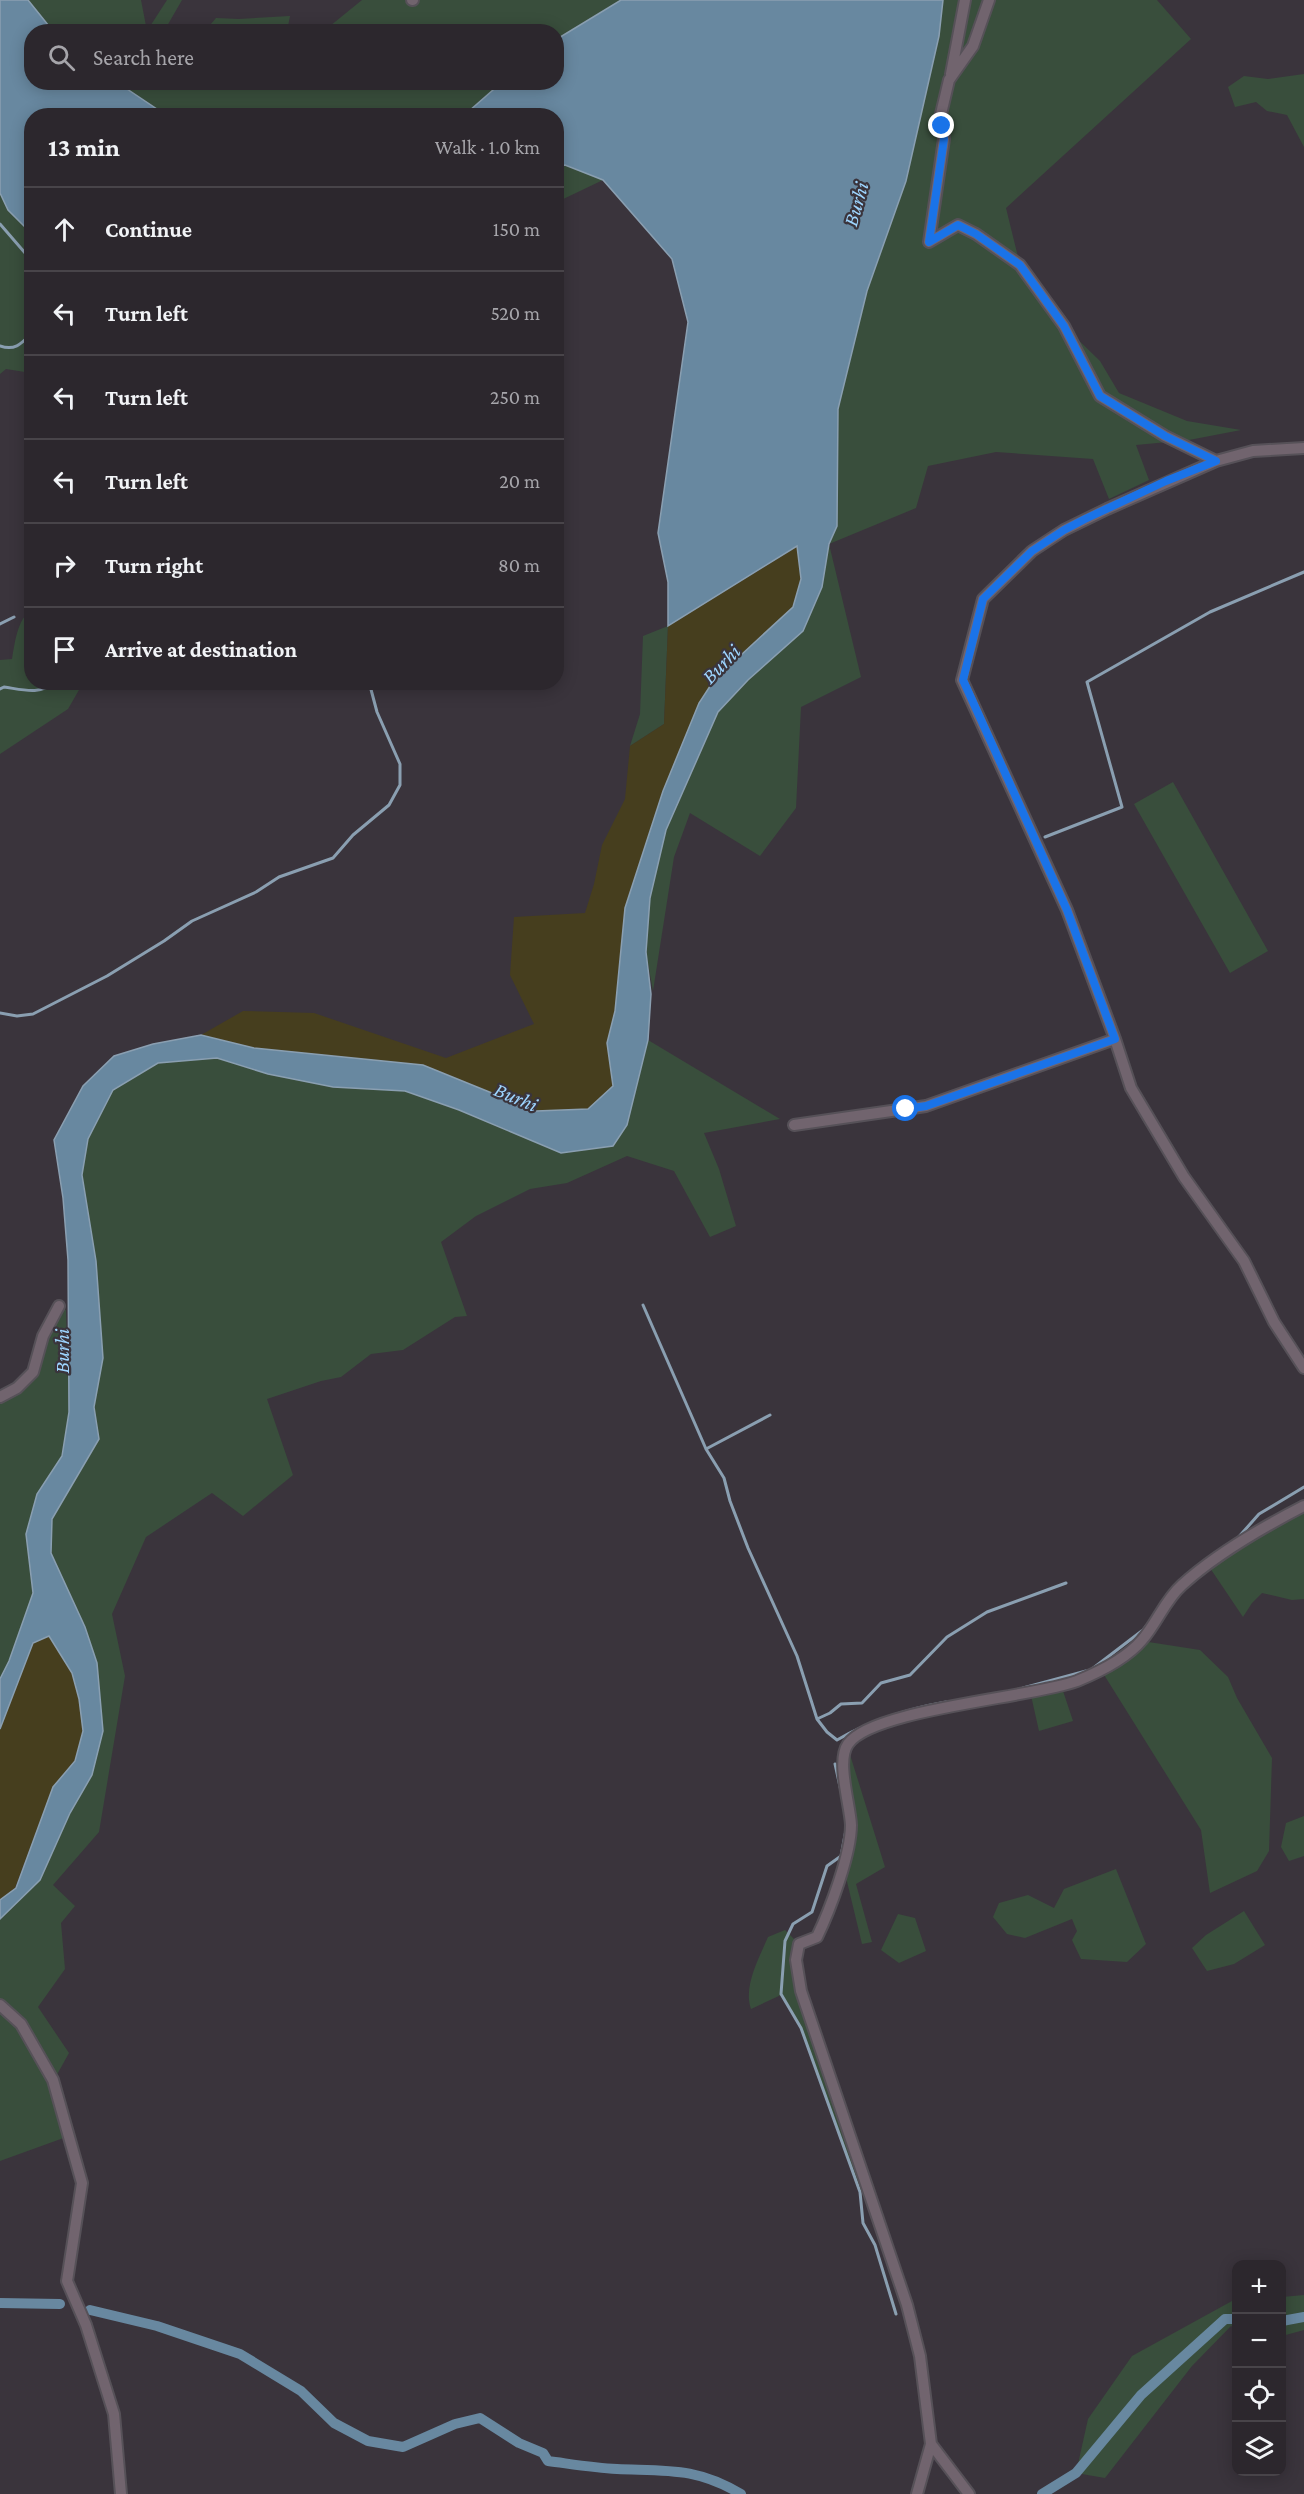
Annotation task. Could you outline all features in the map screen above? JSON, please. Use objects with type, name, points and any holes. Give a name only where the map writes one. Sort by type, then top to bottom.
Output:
[{"type":"street","points":[[965,0],[941,114],[944,139],[929,242],[958,225],[976,234],[1020,265],[1064,326],[1100,396],[1165,436],[1216,461]]},
{"type":"street","points":[[949,80],[973,46],[989,0]]},
{"type":"street","points":[[1304,448],[1253,451],[1216,461],[1166,481],[1085,519],[1032,551],[983,599],[963,680],[1067,910],[1131,1088],[1184,1177],[1244,1261],[1274,1322],[1304,1368]]},
{"type":"street","points":[[794,1125],[926,1106],[1115,1039]]},
{"type":"street","points":[[0,1397],[17,1388],[33,1372],[43,1336],[59,1306]]},
{"type":"street","points":[[917,2494],[931,2444],[920,2356],[908,2305],[801,1991],[796,1960],[799,1944],[817,1937],[827,1915],[843,1865],[851,1826],[843,1758],[847,1745],[862,1731],[890,1722],[976,1701],[1068,1683],[1101,1670],[1142,1641],[1180,1586],[1220,1556],[1304,1506]]},
{"type":"street","points":[[0,2005],[21,2024],[53,2080],[82,2183],[67,2281],[86,2325],[114,2414],[121,2494]]},
{"type":"street","points":[[931,2444],[969,2494]]},
{"type":"green space","points":[[28,0],[141,0],[146,24],[47,24]]},
{"type":"green space","points":[[167,0],[182,0],[168,24],[152,24]]},
{"type":"green space","points":[[362,0],[621,0],[564,35],[564,24],[332,24]]},
{"type":"green space","points":[[943,0],[1157,0],[1191,39],[1006,208],[1020,265],[1064,326],[1100,361],[1119,393],[1187,421],[1241,430],[1189,440],[1136,445],[1149,480],[1109,499],[1093,459],[996,452],[928,466],[916,508],[829,544],[837,526],[838,409],[867,291],[906,181],[939,36]]},
{"type":"green space","points":[[290,16],[288,24],[211,24],[216,18]]},
{"type":"green space","points":[[1304,74],[1304,147],[1287,115],[1267,111],[1256,102],[1235,107],[1228,87],[1244,76],[1268,79]]},
{"type":"green space","points":[[128,90],[493,90],[472,108],[156,108]]},
{"type":"green space","points":[[565,165],[603,180],[564,199]]},
{"type":"green space","points":[[0,193],[8,210],[24,226],[24,372],[6,369],[0,374]]},
{"type":"green space","points":[[829,544],[861,677],[801,707],[796,808],[760,856],[690,813],[674,857],[653,991],[646,952],[650,898],[666,830],[718,712],[748,680],[803,631],[822,587]]},
{"type":"green space","points":[[24,618],[24,690],[79,690],[68,709],[0,754],[0,660],[12,659]]},
{"type":"green space","points":[[668,626],[664,724],[630,746],[640,714],[643,636]]},
{"type":"green space","points":[[1173,782],[1268,951],[1230,973],[1134,804]]},
{"type":"green space","points":[[648,1040],[780,1119],[704,1133],[719,1169],[736,1226],[710,1237],[674,1171],[627,1156],[567,1183],[530,1189],[476,1216],[441,1242],[467,1316],[455,1317],[403,1350],[371,1354],[341,1377],[321,1381],[267,1399],[293,1475],[243,1516],[212,1493],[146,1537],[112,1614],[125,1676],[99,1832],[53,1885],[75,1906],[61,1923],[65,1969],[38,2007],[69,2053],[54,2080],[69,2136],[0,2161],[0,1919],[40,1880],[70,1813],[92,1775],[97,1663],[85,1627],[51,1553],[52,1519],[99,1439],[94,1407],[103,1358],[96,1261],[82,1175],[88,1139],[113,1089],[158,1063],[217,1058],[268,1074],[333,1087],[405,1091],[459,1110],[562,1153],[613,1146]]},
{"type":"green space","points":[[59,1306],[66,1310],[69,1412],[62,1456],[37,1494],[26,1534],[33,1593],[9,1661],[0,1679],[0,1397],[33,1372]]},
{"type":"green space","points":[[1304,1506],[1304,1599],[1292,1600],[1262,1593],[1243,1617],[1208,1565]]},
{"type":"green space","points":[[1142,1641],[1200,1650],[1228,1677],[1237,1698],[1272,1758],[1269,1851],[1257,1871],[1210,1893],[1201,1830],[1101,1670]]},
{"type":"green space","points":[[1061,1685],[1073,1721],[1039,1731],[1030,1691]]},
{"type":"green space","points":[[847,1745],[885,1867],[856,1884],[872,1942],[862,1944],[843,1865],[851,1826]]},
{"type":"green space","points":[[1304,1816],[1304,1856],[1289,1861],[1281,1847],[1286,1823]]},
{"type":"green space","points":[[1116,1869],[1146,1944],[1127,1962],[1081,1959],[1072,1940],[1077,1931],[1072,1919],[1025,1938],[1007,1934],[993,1917],[999,1903],[1028,1895],[1054,1908],[1064,1889]]},
{"type":"green space","points":[[1244,1911],[1265,1945],[1234,1964],[1207,1971],[1192,1948],[1206,1935]]},
{"type":"green space","points":[[898,1914],[915,1918],[926,1951],[899,1963],[881,1950]]},
{"type":"green space","points":[[785,1930],[799,1944],[796,1960],[868,2188],[860,2192],[801,2028],[781,1995],[751,2009],[750,1982],[760,1954],[768,1937]]},
{"type":"green space","points":[[1304,2295],[1304,2330],[1286,2335],[1286,2314],[1286,2297]]},
{"type":"green space","points":[[1232,2301],[1232,2327],[1192,2366],[1105,2478],[1076,2473],[1088,2419],[1132,2356]]},
{"type":"sand","points":[[798,546],[801,579],[793,607],[714,680],[663,790],[625,908],[615,1011],[607,1043],[613,1087],[588,1109],[536,1111],[423,1065],[254,1048],[201,1035],[243,1011],[314,1013],[446,1058],[534,1024],[510,975],[514,917],[585,913],[602,845],[625,799],[630,746],[664,724],[668,626]]},
{"type":"sand","points":[[49,1636],[72,1673],[79,1699],[83,1731],[75,1761],[53,1787],[15,1888],[0,1900],[0,1729],[33,1643]]},
{"type":"water","points":[[0,0],[28,0],[47,24],[24,24],[24,90],[128,90],[156,108],[24,108],[24,226],[8,210],[0,193]]},
{"type":"water","name":"Burhi","points":[[621,0],[943,0],[939,36],[906,181],[867,291],[838,409],[837,526],[829,544],[822,587],[803,631],[748,680],[718,712],[666,830],[650,898],[646,952],[651,994],[648,1040],[627,1125],[613,1146],[561,1153],[459,1110],[405,1091],[333,1087],[268,1074],[217,1058],[158,1063],[113,1090],[88,1139],[82,1175],[96,1261],[103,1358],[94,1407],[99,1439],[52,1519],[51,1553],[85,1627],[97,1663],[103,1731],[92,1775],[70,1813],[40,1880],[0,1919],[0,1900],[16,1888],[53,1787],[75,1761],[83,1731],[79,1699],[72,1673],[49,1636],[33,1643],[0,1729],[0,1679],[9,1661],[33,1593],[26,1534],[37,1494],[62,1456],[69,1412],[68,1260],[63,1198],[54,1140],[83,1086],[114,1056],[153,1044],[201,1035],[254,1048],[423,1065],[536,1111],[588,1109],[613,1086],[607,1043],[615,1011],[625,908],[663,791],[699,703],[714,680],[793,607],[801,579],[797,546],[668,626],[668,582],[658,533],[688,322],[672,259],[603,180],[564,165],[564,108],[472,108],[493,90],[564,90],[564,35]]},
{"type":"waterway","points":[[0,224],[24,252]]},
{"type":"waterway","points":[[0,346],[10,348],[18,346],[24,340]]},
{"type":"waterway","points":[[1045,837],[1122,807],[1087,682],[1210,612],[1304,572]]},
{"type":"waterway","points":[[0,624],[14,617]]},
{"type":"waterway","points":[[0,689],[4,687],[24,690]]},
{"type":"waterway","points":[[24,690],[37,690]]},
{"type":"waterway","points":[[0,1013],[17,1016],[33,1014],[107,976],[192,921],[256,892],[279,877],[333,858],[353,835],[389,805],[400,785],[400,764],[377,712],[371,690]]},
{"type":"waterway","points":[[643,1305],[706,1449],[724,1478],[748,1548],[797,1656],[817,1719],[837,1740],[890,1716],[946,1702]]},
{"type":"waterway","points":[[706,1449],[770,1415]]},
{"type":"waterway","points":[[1236,1540],[1259,1514],[1304,1487]]},
{"type":"waterway","points":[[817,1719],[830,1713],[841,1704],[862,1703],[881,1683],[910,1675],[947,1637],[987,1612],[1066,1583]]},
{"type":"waterway","points":[[1092,1669],[1148,1624]]},
{"type":"waterway","points":[[1023,1688],[1086,1671]]},
{"type":"waterway","points":[[835,1764],[841,1791]]},
{"type":"waterway","points":[[846,1830],[841,1856],[827,1866],[812,1912],[793,1924],[785,1941],[781,1994],[801,2028],[860,2192],[863,2223],[875,2245],[896,2314]]},
{"type":"waterway","points":[[0,2303],[60,2304]]},
{"type":"waterway","points":[[90,2310],[157,2326],[240,2354],[301,2391],[334,2423],[368,2441],[403,2447],[455,2424],[480,2418],[519,2443],[543,2453],[548,2461],[582,2466],[681,2472],[710,2479],[741,2494]]},
{"type":"waterway","points":[[1286,2320],[1304,2317]]},
{"type":"waterway","points":[[1042,2494],[1076,2473],[1141,2395],[1225,2319],[1232,2319]]},
{"type":"route","points":[[906,1109],[926,1106],[1115,1039],[1067,910],[963,680],[983,599],[1032,551],[1085,519],[1166,481],[1216,461],[1165,436],[1100,396],[1064,326],[1020,265],[976,234],[958,225],[929,242],[944,139],[942,126]]}]
